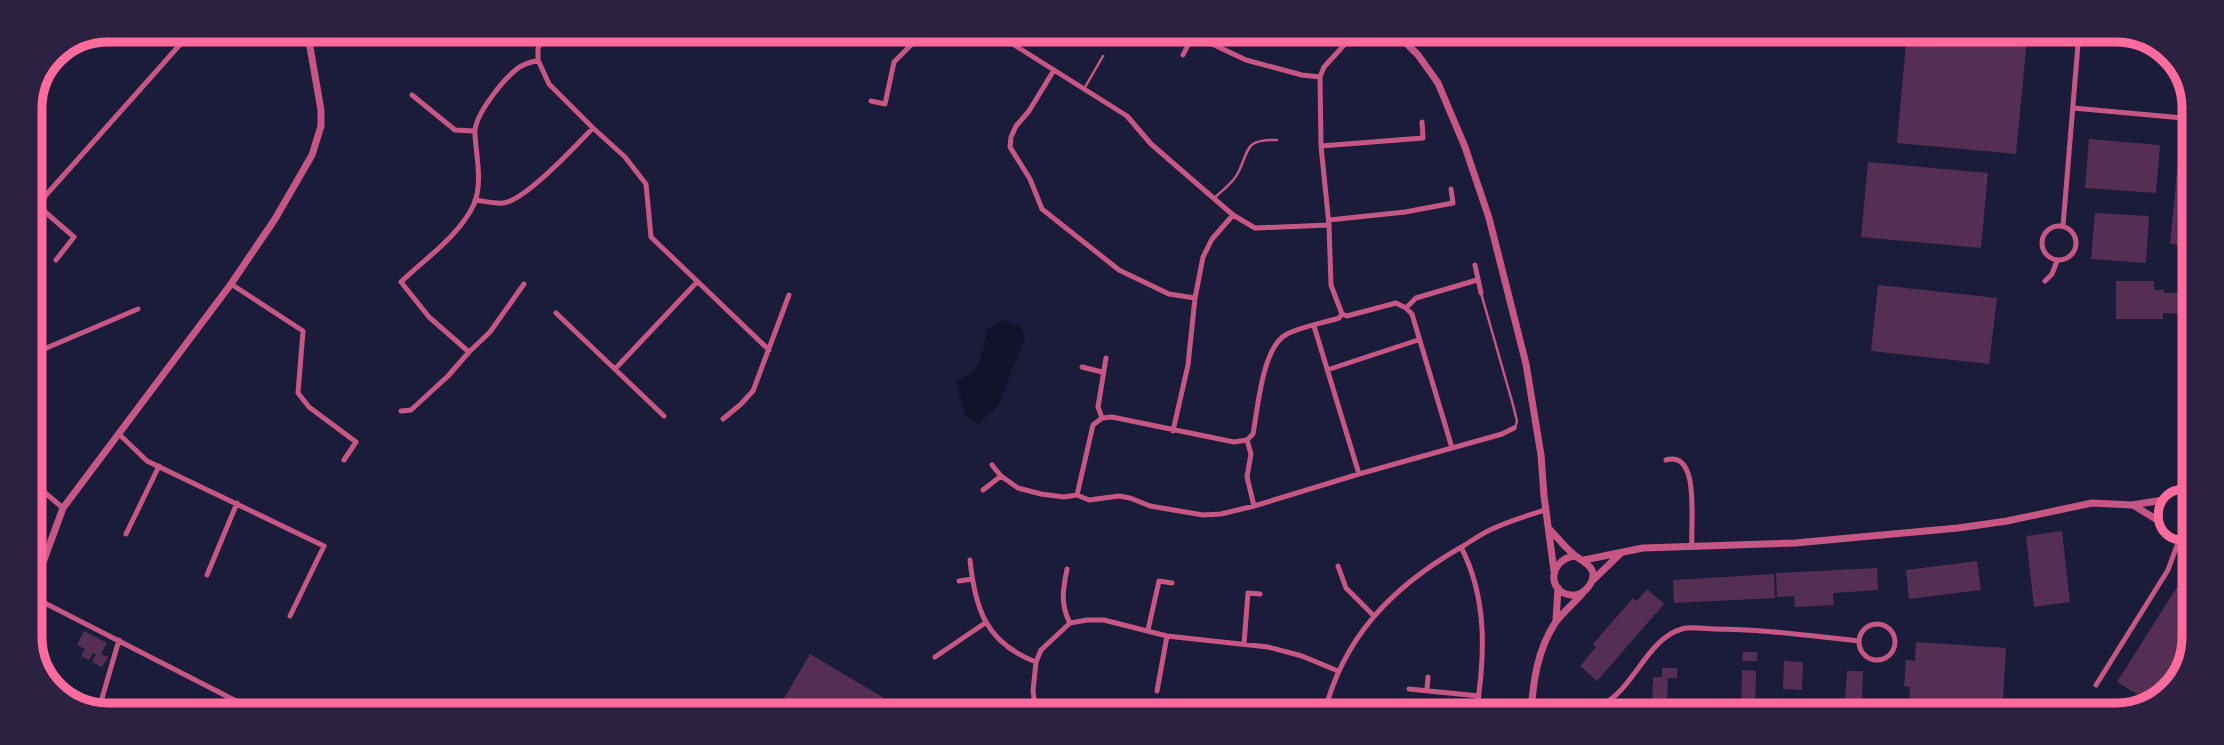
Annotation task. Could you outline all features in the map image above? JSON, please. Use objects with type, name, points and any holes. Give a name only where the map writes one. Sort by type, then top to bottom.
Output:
[{"type":"main road","points":[[2179,490],[2182,487]]},
{"type":"main road","points":[[2182,490],[2170,493],[2163,500],[2158,512],[2158,521],[2168,535],[2182,540]]},
{"type":"street","points":[[42,199],[181,42]]},
{"type":"street","points":[[42,565],[63,508],[231,284],[297,183],[318,139],[321,110],[309,42]]},
{"type":"street","points":[[540,42],[538,61],[549,84],[625,157],[646,184],[651,237],[769,350]]},
{"type":"street","points":[[872,101],[885,104],[894,62],[914,42]]},
{"type":"street","points":[[1011,42],[1133,121],[1150,144],[1233,215],[1255,228],[1329,223],[1453,203],[1451,189]]},
{"type":"street","points":[[1183,55],[1190,42]]},
{"type":"street","points":[[1211,42],[1246,60],[1320,77]]},
{"type":"street","points":[[1342,314],[1331,285],[1329,223],[1321,146],[1320,77],[1324,67],[1346,42]]},
{"type":"street","points":[[1405,42],[1438,83],[1465,147],[1489,218],[1526,364],[1541,455],[1555,583],[1569,595],[1578,595],[1585,591]]},
{"type":"street","points":[[2063,226],[2078,42]]},
{"type":"street","points":[[469,352],[429,317],[401,282],[465,221],[478,191],[474,131],[482,112],[503,83],[519,68],[538,61]]},
{"type":"street","points":[[1054,70],[1010,137],[1010,147],[1030,179],[1042,209],[1119,270],[1161,291],[1195,298]]},
{"type":"street","points":[[412,95],[456,130],[474,131]]},
{"type":"street","points":[[2073,108],[2182,118]]},
{"type":"street","points":[[1321,146],[1423,138],[1422,122]]},
{"type":"street","points":[[475,200],[504,203],[520,196],[593,128]]},
{"type":"street","points":[[42,209],[74,237],[56,260]]},
{"type":"street","points":[[1173,431],[1188,365],[1195,298],[1203,257],[1212,239],[1233,215]]},
{"type":"street","points":[[2063,226],[2074,234],[2076,249],[2072,255],[2057,261],[2044,253],[2042,240],[2048,229],[2063,226]]},
{"type":"street","points":[[2045,281],[2052,274],[2057,261]]},
{"type":"street","points":[[1475,265],[1481,293]]},
{"type":"street","points":[[1406,308],[1416,298],[1477,280]]},
{"type":"street","points":[[615,369],[697,282]]},
{"type":"street","points":[[231,284],[303,331],[298,393],[309,407],[356,442],[344,460]]},
{"type":"street","points":[[401,411],[411,410],[424,399],[490,332],[524,284]]},
{"type":"street","points":[[723,419],[753,391],[789,295]]},
{"type":"street","points":[[1342,314],[1348,316],[1396,303],[1412,314],[1452,448]]},
{"type":"street","points":[[42,350],[138,309]]},
{"type":"street","points":[[556,313],[664,416]]},
{"type":"street","points":[[1077,495],[1093,425],[1102,418],[1112,417],[1234,442],[1247,440],[1253,434],[1269,355],[1277,342],[1287,334],[1339,318],[1342,314]]},
{"type":"street","points":[[1314,326],[1359,474]]},
{"type":"street","points":[[1327,370],[1418,340]]},
{"type":"street","points":[[1102,418],[1098,407],[1105,358]]},
{"type":"street","points":[[1082,367],[1102,372]]},
{"type":"street","points":[[992,465],[1001,476],[1018,488],[1041,494],[1064,497],[1077,495],[1089,500],[1119,496],[1150,506],[1221,514],[1502,434],[1514,428]]},
{"type":"street","points":[[119,434],[147,461],[324,546],[290,616]]},
{"type":"street","points":[[1247,440],[1251,454],[1247,477],[1254,506]]},
{"type":"street","points":[[1666,460],[1677,458],[1688,470],[1692,545]]},
{"type":"street","points":[[126,534],[159,466]]},
{"type":"street","points":[[984,490],[1001,476]]},
{"type":"street","points":[[42,490],[63,508]]},
{"type":"street","points":[[1584,560],[1643,548],[1795,543],[1958,528],[2007,521],[2092,503],[2133,505],[2163,500]]},
{"type":"street","points":[[207,575],[237,503]]},
{"type":"street","points":[[2133,505],[2158,521]]},
{"type":"street","points":[[1328,703],[1338,671],[1354,643],[1373,615],[1400,589],[1431,565],[1489,530],[1545,510]]},
{"type":"street","points":[[1549,529],[1575,556],[1590,566],[1592,580]]},
{"type":"street","points":[[2096,685],[2168,570],[2179,540]]},
{"type":"street","points":[[1461,547],[1473,569],[1482,609],[1478,703]]},
{"type":"street","points":[[1532,703],[1537,665],[1556,622],[1592,580],[1622,552]]},
{"type":"street","points":[[1554,571],[1567,557],[1575,556]]},
{"type":"street","points":[[970,559],[979,609],[985,623],[1000,642],[1036,662]]},
{"type":"street","points":[[1338,566],[1346,588],[1373,615]]},
{"type":"street","points":[[1067,569],[1062,597],[1069,623]]},
{"type":"street","points":[[959,581],[972,579]]},
{"type":"street","points":[[1148,630],[1159,581],[1172,583]]},
{"type":"street","points":[[1556,622],[1558,588]]},
{"type":"street","points":[[1244,644],[1248,593],[1260,594]]},
{"type":"street","points":[[42,603],[240,703]]},
{"type":"street","points":[[1034,703],[1032,691],[1036,662],[1041,650],[1069,623],[1104,620],[1167,636],[1268,647],[1302,656],[1338,671]]},
{"type":"street","points":[[935,657],[985,623]]},
{"type":"street","points":[[1881,624],[1891,630],[1896,642],[1891,655],[1880,660],[1867,657],[1859,641],[1860,635],[1868,626],[1881,624]]},
{"type":"street","points":[[1606,703],[1662,639],[1682,628],[1745,629],[1859,641]]},
{"type":"street","points":[[1157,691],[1167,636]]},
{"type":"street","points":[[101,702],[119,640]]},
{"type":"street","points":[[1427,690],[1428,677]]},
{"type":"street","points":[[1409,689],[1479,696]]},
{"type":"lane","points":[[1084,89],[1103,56]]},
{"type":"lane","points":[[1214,198],[1239,171],[1246,150],[1262,140],[1277,140]]},
{"type":"lane","points":[[1481,293],[1517,421],[1514,428]]},
{"type":"shaded area","points":[[1004,320],[1020,326],[1025,337],[998,406],[978,424],[965,416],[956,381],[971,372],[980,361],[987,329]]},
{"type":"building","points":[[1906,42],[2027,42],[2016,154],[1897,143]]},
{"type":"building","points":[[2089,139],[2160,145],[2156,193],[2085,188]]},
{"type":"building","points":[[2178,161],[2182,162],[2182,245],[2170,244]]},
{"type":"building","points":[[1868,162],[1988,173],[1981,248],[1861,237]]},
{"type":"building","points":[[2095,213],[2149,216],[2146,263],[2091,259]]},
{"type":"building","points":[[2116,281],[2154,281],[2154,290],[2182,293],[2182,314],[2163,313],[2163,319],[2116,319]]},
{"type":"building","points":[[1878,285],[1997,298],[1989,364],[1871,351]]},
{"type":"building","points":[[2062,531],[2070,602],[2034,607],[2026,536]]},
{"type":"building","points":[[1977,561],[1981,590],[1909,599],[1906,570]]},
{"type":"building","points":[[1877,568],[1878,590],[1833,593],[1834,605],[1795,607],[1794,596],[1777,597],[1776,573]]},
{"type":"building","points":[[1774,574],[1775,598],[1674,603],[1673,580]]},
{"type":"building","points":[[2182,579],[2181,646],[2171,674],[2156,689],[2141,697],[2117,682]]},
{"type":"building","points":[[1647,589],[1664,604],[1597,681],[1580,666],[1596,647],[1593,644],[1633,598],[1637,601]]},
{"type":"building","points":[[84,631],[107,643],[101,654],[108,657],[102,667],[92,662],[96,654],[93,653],[89,660],[81,656],[85,649],[77,645]]},
{"type":"building","points":[[1916,642],[2006,648],[2003,703],[1909,703],[1910,687],[1904,686],[1906,660],[1915,661]]},
{"type":"building","points":[[1743,652],[1757,652],[1757,661],[1742,661]]},
{"type":"building","points":[[810,654],[884,698],[881,703],[781,703]]},
{"type":"building","points":[[1784,661],[1803,662],[1802,690],[1783,689]]},
{"type":"building","points":[[1662,668],[1677,668],[1677,678],[1668,678],[1667,703],[1652,703],[1653,677],[1662,677]]},
{"type":"building","points":[[1742,670],[1756,671],[1755,703],[1741,703]]},
{"type":"building","points":[[1847,671],[1863,671],[1862,701],[1845,700]]}]
